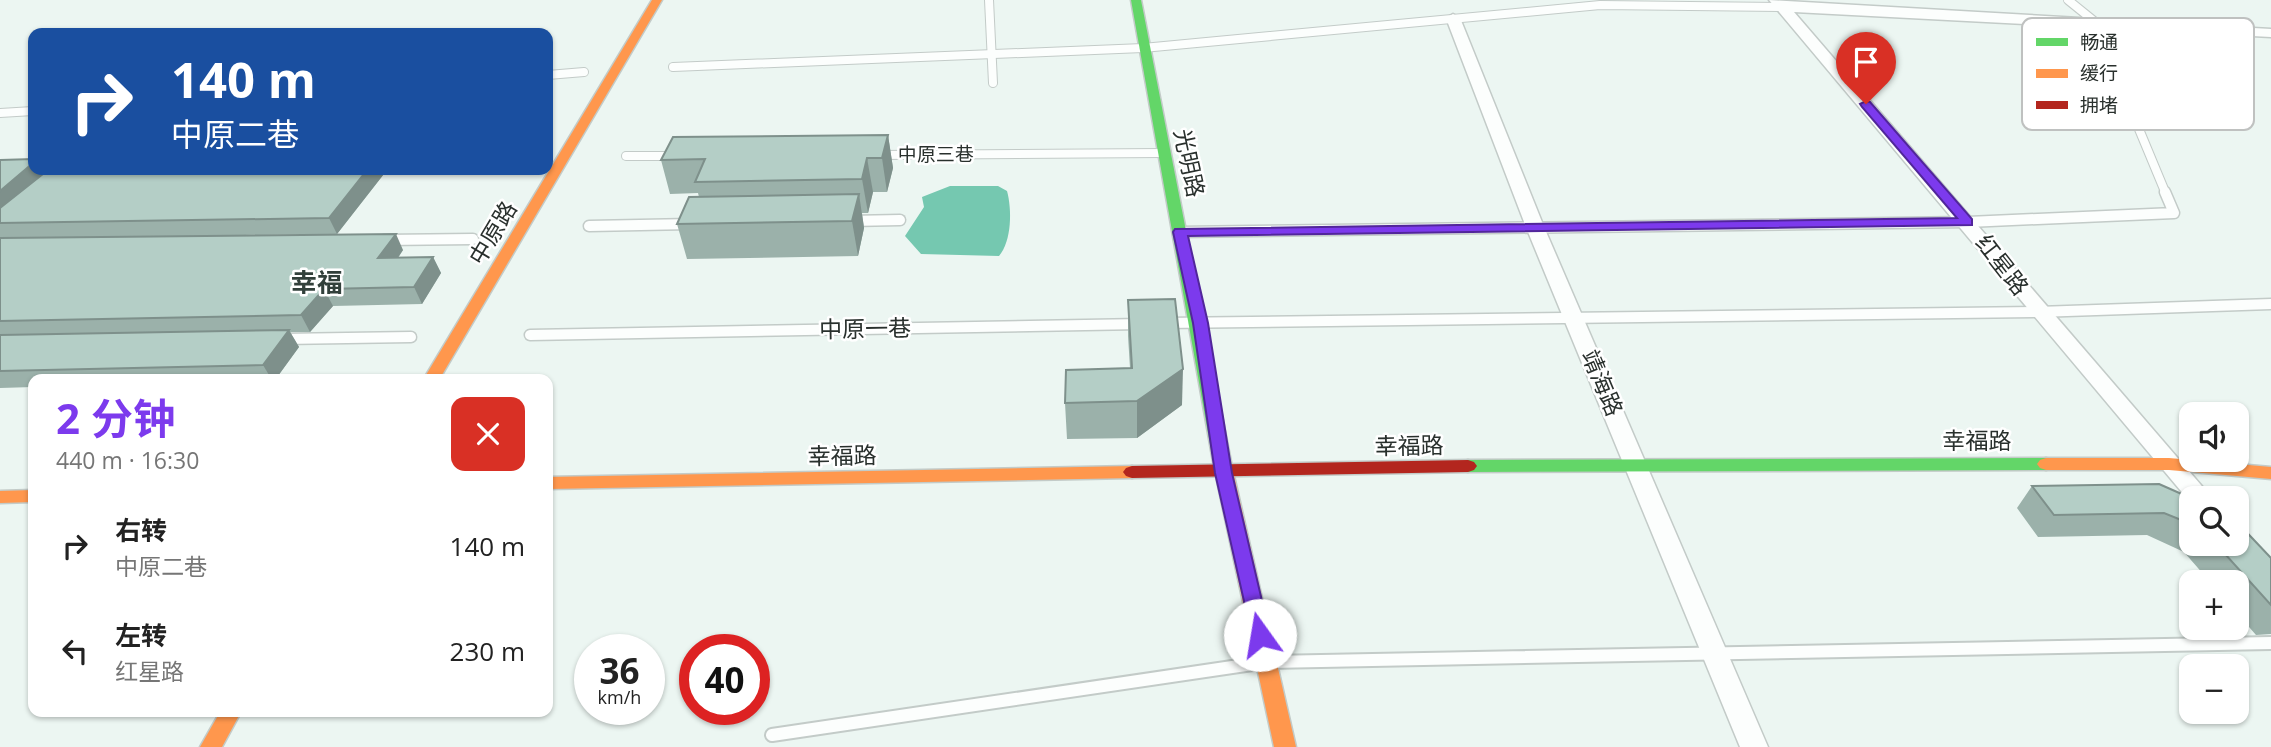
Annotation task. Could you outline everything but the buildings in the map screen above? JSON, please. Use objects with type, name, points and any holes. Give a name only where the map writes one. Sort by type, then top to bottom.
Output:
[{"type":"street","name":"中原路","points":[[553,175],[657,0]]},
{"type":"street","name":"光明路","points":[[1136,0],[1162,153],[1200,323],[1224,473],[1285,747]]},
{"type":"street","points":[[1779,3],[2042,18]]},
{"type":"street","name":"红星路","points":[[1779,3],[1968,222],[2039,312],[2188,486]]},
{"type":"street","name":"靖海路","points":[[1453,18],[1535,227],[1754,747]]},
{"type":"street","name":"中原路","points":[[435,374],[553,175]]},
{"type":"street","name":"幸福路","points":[[553,483],[1224,473],[1636,463],[2169,464],[2271,473]]},
{"type":"street","points":[[0,496],[28,496]]},
{"type":"street","points":[[211,747],[228,717]]},
{"type":"lane","points":[[989,0],[993,83]]},
{"type":"lane","points":[[2068,0],[2090,18]]},
{"type":"lane","points":[[673,67],[1143,48],[1600,5],[1779,3]]},
{"type":"lane","points":[[553,75],[584,72]]},
{"type":"lane","points":[[0,113],[28,111]]},
{"type":"lane","points":[[1180,232],[1968,222],[2175,213],[2140,130]]},
{"type":"lane","name":"中原三巷","points":[[860,155],[1162,153]]},
{"type":"lane","points":[[626,156],[681,156]]},
{"type":"lane","points":[[833,221],[900,220]]},
{"type":"lane","points":[[589,226],[697,223]]},
{"type":"lane","points":[[376,240],[473,239]]},
{"type":"lane","name":"中原一巷","points":[[530,335],[2039,312],[2271,304]]},
{"type":"lane","points":[[274,340],[411,337]]},
{"type":"lane","points":[[772,735],[1266,662],[2271,643]]},
{"type":"shaded area","points":[[950,186],[998,186],[1007,191],[1010,225],[999,256],[921,254],[905,236],[924,207],[922,197]]},
{"type":"traffic: fast","points":[[1136,0],[1223,467]]},
{"type":"traffic: fast","points":[[1468,466],[2046,464]]},
{"type":"traffic: slow","points":[[553,175],[657,0]]},
{"type":"traffic: slow","points":[[435,374],[553,175]]},
{"type":"traffic: slow","points":[[2046,464],[2169,464],[2271,473]]},
{"type":"traffic: slow","points":[[1223,467],[1285,747]]},
{"type":"traffic: slow","points":[[553,483],[1132,472]]},
{"type":"traffic: slow","points":[[0,497],[28,496]]},
{"type":"traffic: slow","points":[[211,747],[228,717]]},
{"type":"traffic: jam","points":[[1132,472],[1468,466]]},
{"type":"district","name":"幸福","points":[[317,283]]},
{"type":"route","points":[[1260,635],[1224,473],[1200,323],[1180,232],[1968,222],[1866,104]]}]
